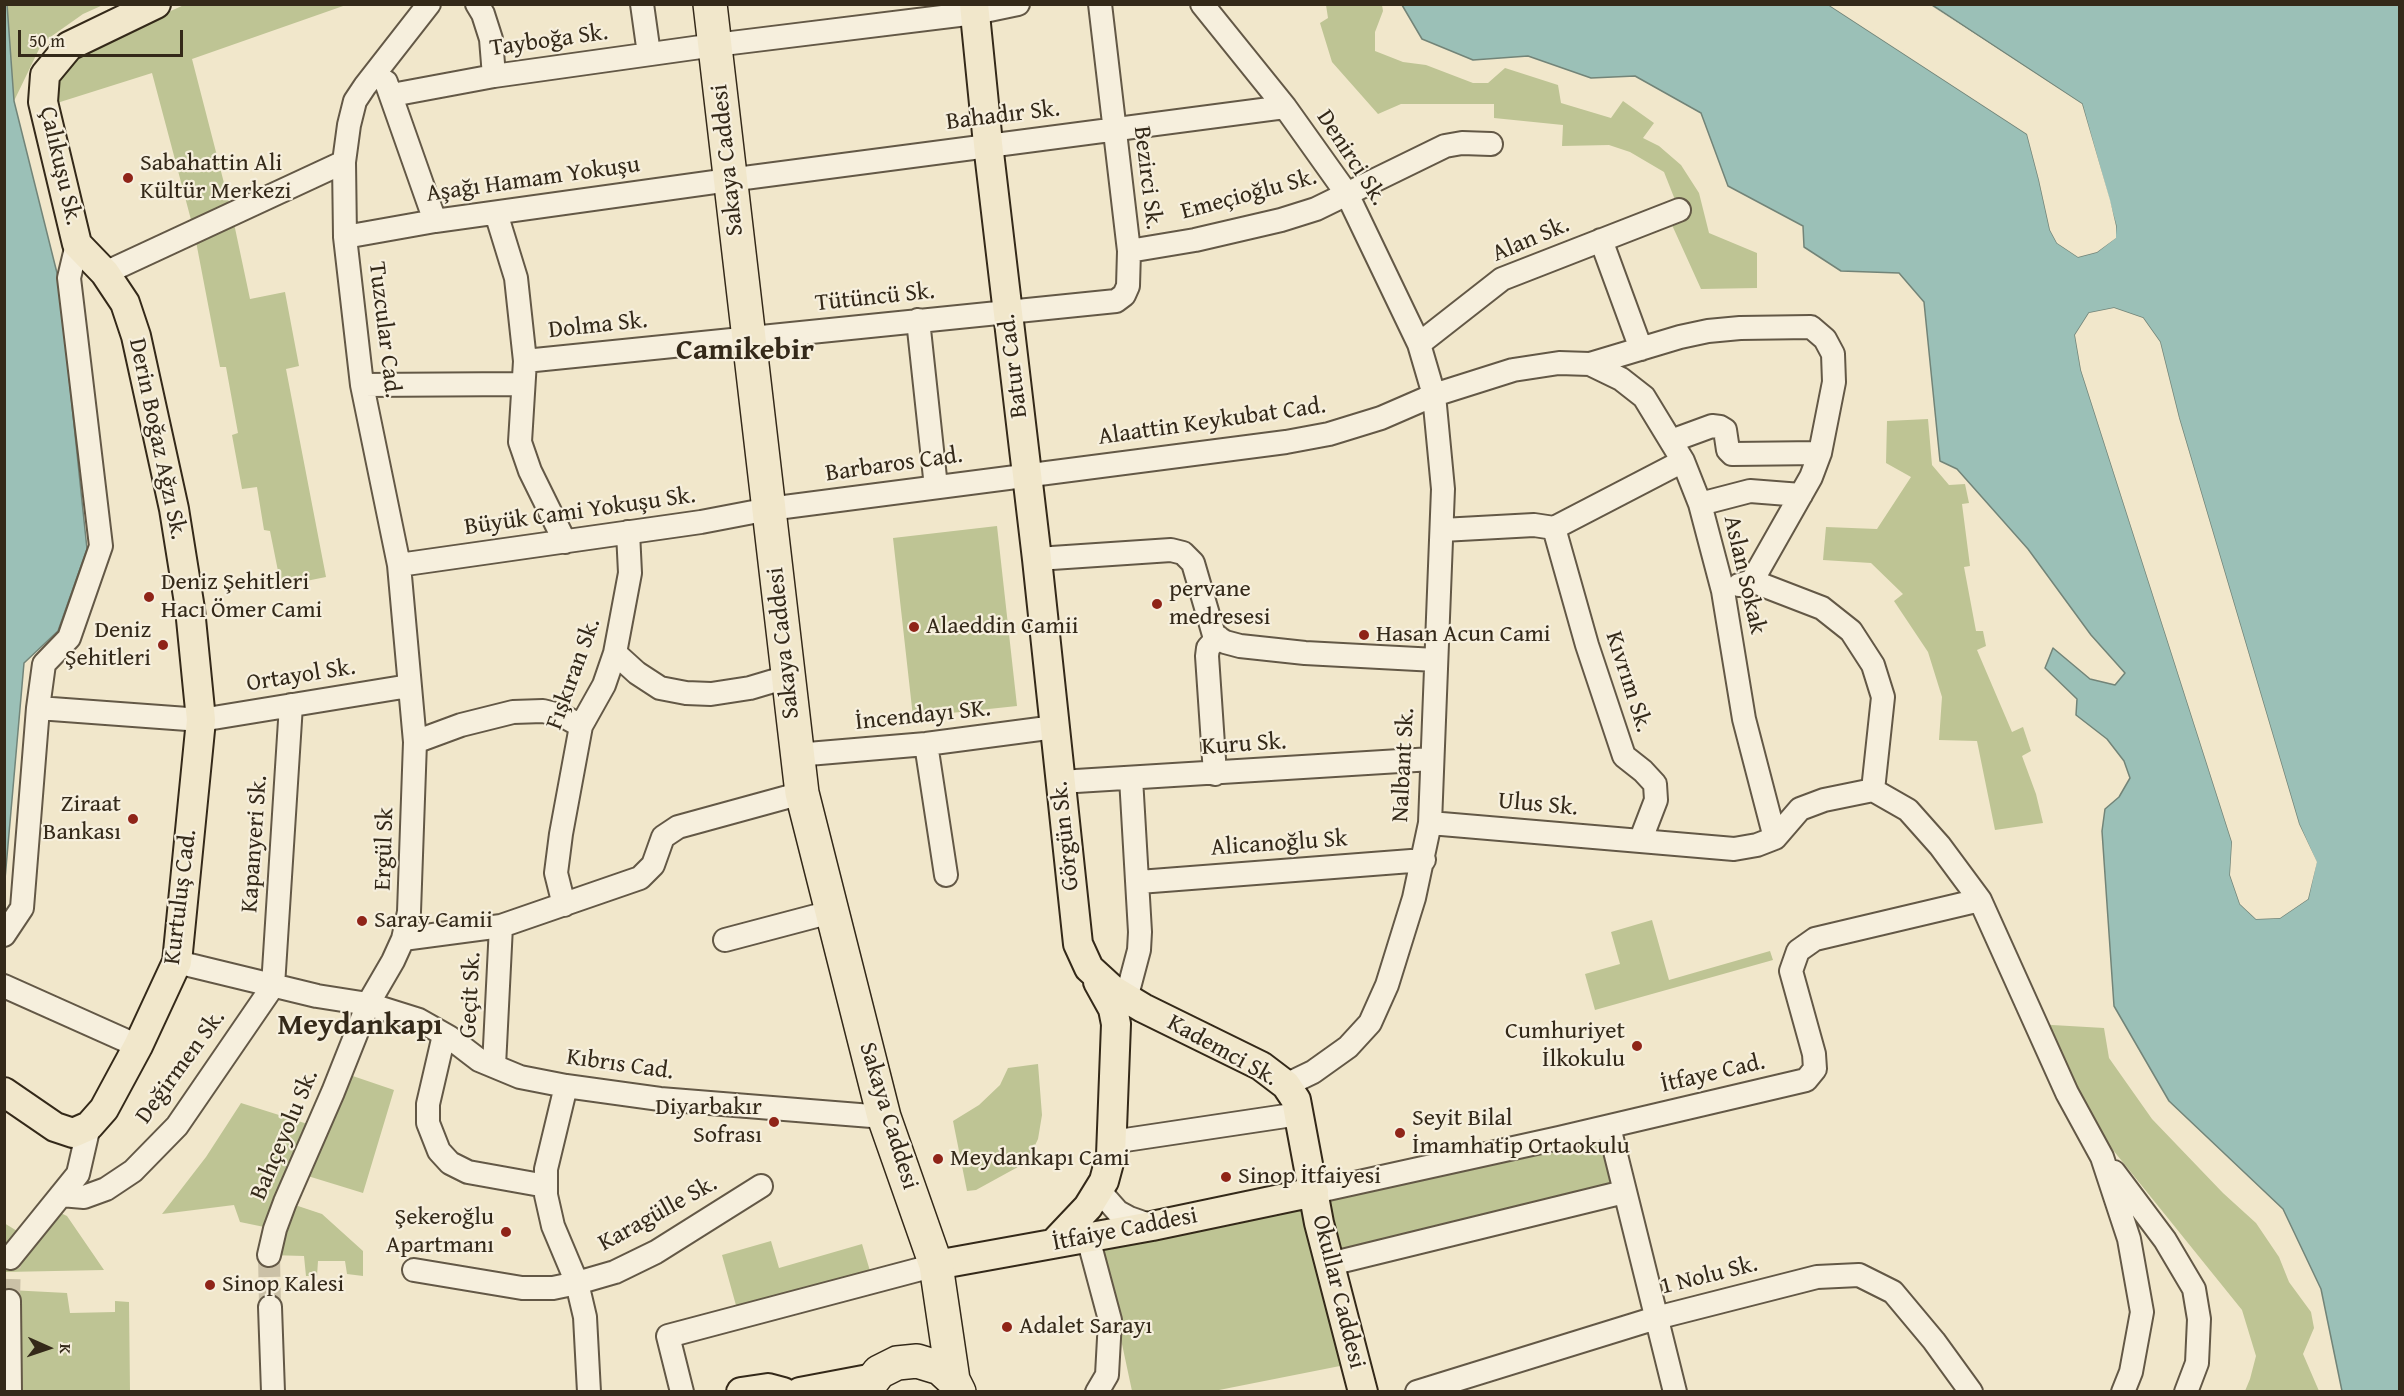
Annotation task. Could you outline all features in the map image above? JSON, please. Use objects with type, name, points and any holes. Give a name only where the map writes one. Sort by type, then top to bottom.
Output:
[{"type":"highway","name":"Sakaya Caddesi","points":[[710,4],[802,793],[884,1117],[936,1265],[956,1386]]},
{"type":"highway","points":[[917,1361],[927,1323],[936,1265]]},
{"type":"highway","points":[[869,1385],[879,1372],[897,1363],[917,1361],[940,1368],[956,1386]]},
{"type":"main road","name":"Çalıkuşu Sk.","points":[[105,273],[77,244],[43,102],[45,75],[69,46],[156,4]]},
{"type":"main road","name":"Batur Cad.","points":[[974,9],[1055,727]]},
{"type":"main road","name":"Derin Boğaz Ağzı Sk.","points":[[105,273],[125,303],[136,336],[169,486],[190,609],[201,720]]},
{"type":"main road","name":"Kurtuluş Cad.","points":[[88,1126],[104,1109],[138,1046],[177,962],[201,720]]},
{"type":"main road","name":"Görgün Sk.","points":[[1055,727],[1083,956]]},
{"type":"main road","name":"Kademci Sk.","points":[[1083,956],[1113,990],[1126,999],[1261,1066],[1286,1086],[1296,1100],[1314,1192]]},
{"type":"main road","points":[[1053,1244],[1088,1207],[1103,1183],[1111,1155],[1116,1024],[1113,1009],[1083,956]]},
{"type":"main road","points":[[4,1092],[55,1127],[73,1133],[88,1126]]},
{"type":"main road","name":"İtfaiye Caddesi","points":[[936,1265],[1152,1226],[1314,1192]]},
{"type":"main road","name":"Okullar Caddesi","points":[[1314,1192],[1319,1223],[1363,1392]]},
{"type":"main road","points":[[801,1392],[869,1385]]},
{"type":"main road","points":[[741,1392],[768,1388],[783,1392]]},
{"type":"street","name":"Tuzcular Cad.","points":[[409,686],[399,565],[362,385],[345,237],[344,162],[355,102],[429,4]]},
{"type":"street","points":[[477,4],[483,14],[491,39],[494,76]]},
{"type":"street","points":[[642,4],[649,54]]},
{"type":"street","name":"Tayboğa Sk.","points":[[392,95],[494,76],[1018,4]]},
{"type":"street","name":"Bezirci Sk.","points":[[1007,311],[1116,301],[1124,295],[1128,286],[1129,251],[1100,4]]},
{"type":"street","name":"Denirci Sk.","points":[[1202,4],[1285,107],[1347,194],[1419,344],[1434,395]]},
{"type":"street","points":[[380,67],[392,95],[435,221]]},
{"type":"street","name":"Bahadır Sk.","points":[[729,180],[988,144],[1285,107]]},
{"type":"street","name":"Emeçioğlu Sk.","points":[[1129,251],[1251,228],[1316,209],[1445,146],[1462,143],[1491,144]]},
{"type":"street","points":[[105,273],[344,162]]},
{"type":"street","name":"Aşağı Hamam Yokuşu","points":[[345,237],[435,221],[729,180]]},
{"type":"street","name":"Alan Sk.","points":[[1419,344],[1502,279],[1679,210]]},
{"type":"street","points":[[496,213],[516,278],[525,361],[520,442],[530,471],[565,542]]},
{"type":"street","points":[[1601,240],[1641,349]]},
{"type":"street","points":[[4,935],[22,908],[38,708],[44,664],[69,638],[101,546],[69,278],[77,244]]},
{"type":"street","name":"Tütüncü Sk.","points":[[748,338],[1007,311]]},
{"type":"street","points":[[918,320],[936,487]]},
{"type":"street","points":[[1590,364],[1708,331],[1811,327],[1825,339],[1833,354],[1834,381],[1820,453],[1812,477],[1752,580],[1723,591]]},
{"type":"street","name":"Dolma Sk.","points":[[525,361],[748,338]]},
{"type":"street","name":"Alaattin Keykubat Cad.","points":[[1027,474],[1286,442],[1329,434],[1381,418],[1434,395],[1513,370],[1560,363],[1590,364]]},
{"type":"street","name":"Aslan Sokak","points":[[1590,364],[1621,379],[1644,397],[1683,461],[1700,504],[1723,591],[1744,719],[1775,838]]},
{"type":"street","points":[[362,385],[523,384]]},
{"type":"street","name":"Nalbant Sk.","points":[[1286,1086],[1313,1072],[1348,1047],[1370,1023],[1387,985],[1404,937],[1424,860],[1431,823],[1443,489],[1434,395]]},
{"type":"street","points":[[1671,441],[1712,426],[1725,430],[1728,450],[1732,454],[1820,453]]},
{"type":"street","points":[[1442,530],[1534,525],[1554,528],[1683,461]]},
{"type":"street","name":"Barbaros Cad.","points":[[769,509],[1027,474]]},
{"type":"street","points":[[1700,504],[1750,491],[1801,495]]},
{"type":"street","name":"Büyük Cami Yokuşu Sk.","points":[[399,565],[565,542],[769,509]]},
{"type":"street","name":"Kıvrım Sk.","points":[[1554,528],[1590,654],[1624,756],[1655,784],[1656,800],[1641,839]]},
{"type":"street","name":"Fışkıran Sk.","points":[[564,905],[556,873],[561,834],[581,726],[604,685],[615,653],[626,607],[630,573],[628,532]]},
{"type":"street","points":[[1037,559],[1171,550],[1183,553],[1193,563],[1209,623],[1214,635],[1218,637],[1240,646],[1305,654],[1436,660]]},
{"type":"street","points":[[1752,580],[1822,608],[1851,631],[1873,664],[1883,697],[1873,790]]},
{"type":"street","points":[[1215,774],[1207,656],[1208,648],[1218,637]]},
{"type":"street","points":[[615,653],[637,673],[660,688],[686,693],[711,694],[750,688],[787,677]]},
{"type":"street","name":"Ortayol Sk.","points":[[38,708],[201,720],[409,686]]},
{"type":"street","name":"Ergül Sk","points":[[368,1004],[403,939],[409,912],[414,742],[409,686]]},
{"type":"street","name":"Kapanyeri Sk.","points":[[273,986],[291,705]]},
{"type":"street","points":[[414,742],[461,725],[513,712],[543,711],[564,716],[581,726]]},
{"type":"street","name":"İncendayı SK.","points":[[796,756],[926,744],[1055,727]]},
{"type":"street","points":[[926,744],[946,875]]},
{"type":"street","name":"Kuru Sk.","points":[[1060,782],[1432,759]]},
{"type":"street","points":[[1126,999],[1139,950],[1139,882],[1131,778]]},
{"type":"street","points":[[1775,838],[1800,809],[1824,800],[1873,790],[1908,810],[1940,846],[1980,900],[2067,1093],[2102,1157],[2165,1240],[2194,1289],[2199,1318],[2197,1363],[2186,1392]]},
{"type":"street","points":[[403,939],[501,926],[640,878],[653,865],[663,837],[678,827],[802,793]]},
{"type":"street","name":"Ulus Sk.","points":[[1431,823],[1570,836],[1641,839],[1734,849],[1775,838]]},
{"type":"street","name":"Alicanoğlu Sk","points":[[1139,882],[1424,860]]},
{"type":"street","name":"İtfaye Cad.","points":[[1314,1192],[1806,1080],[1815,1069],[1814,1054],[1791,971],[1798,951],[1815,939],[1980,900]]},
{"type":"street","points":[[725,940],[831,912]]},
{"type":"street","name":"Geçit Sk.","points":[[494,1066],[501,926]]},
{"type":"street","name":"Kıbrıs Cad.","points":[[177,962],[317,996],[368,1004],[419,1020],[479,1060],[520,1077],[660,1099],[884,1117]]},
{"type":"street","points":[[4,986],[138,1046]]},
{"type":"street","name":"Değirmen Sk.","points":[[61,1195],[84,1197],[106,1189],[133,1171],[177,1126],[273,986]]},
{"type":"street","name":"Bahçeyolu Sk.","points":[[269,1255],[274,1229],[368,1004]]},
{"type":"street","points":[[444,1035],[428,1104],[428,1123],[439,1151],[450,1163],[468,1172],[546,1186]]},
{"type":"street","points":[[566,1086],[546,1168],[546,1186],[553,1226],[577,1283],[585,1317],[589,1392]]},
{"type":"street","points":[[1112,1142],[1299,1114]]},
{"type":"street","points":[[10,1258],[78,1174],[88,1126]]},
{"type":"street","points":[[1609,1126],[1675,1392]]},
{"type":"street","points":[[2102,1157],[2129,1239],[2142,1312],[2131,1371],[2124,1392]]},
{"type":"street","points":[[1103,1183],[1103,1195],[1118,1212],[1152,1226]]},
{"type":"street","name":"Karagülle Sk.","points":[[414,1270],[522,1288],[553,1288],[577,1283],[615,1272],[656,1252],[761,1186]]},
{"type":"street","points":[[1330,1264],[1624,1192]]},
{"type":"street","points":[[1088,1238],[1110,1320],[1107,1375],[1097,1392]]},
{"type":"street","points":[[682,1392],[668,1336],[936,1265]]},
{"type":"street","name":"1 Nolu Sk.","points":[[1417,1392],[1656,1317],[1817,1277],[1860,1275],[1893,1292],[1934,1341],[1971,1392]]},
{"type":"street","points":[[9,1301],[10,1392]]},
{"type":"street","points":[[270,1307],[273,1392]]},
{"type":"green space","points":[[7,5],[103,5],[83,14],[42,43],[14,101]]},
{"type":"green space","points":[[184,5],[346,5],[192,59],[232,214],[250,299],[285,292],[299,366],[286,369],[326,577],[281,586],[270,531],[264,530],[257,487],[242,489],[232,435],[238,433],[226,367],[220,367],[194,231],[152,73],[57,103],[59,77],[75,54]]},
{"type":"green space","points":[[1326,5],[1382,5],[1383,11],[1375,32],[1375,51],[1403,62],[1426,65],[1473,83],[1488,83],[1505,68],[1558,85],[1561,103],[1611,118],[1623,101],[1654,123],[1643,138],[1659,146],[1681,165],[1699,193],[1709,233],[1757,253],[1757,288],[1701,289],[1667,214],[1679,210],[1664,172],[1630,152],[1609,145],[1562,146],[1563,125],[1494,118],[1494,104],[1401,104],[1378,114],[1332,62],[1320,23],[1328,18]]},
{"type":"green space","points":[[1928,419],[1932,465],[1949,485],[1965,484],[1969,503],[1962,504],[1970,566],[1964,567],[1976,631],[1983,631],[1986,646],[1977,650],[2012,732],[2023,727],[2031,751],[2022,756],[2036,794],[2043,823],[1995,830],[1977,741],[1939,740],[1942,697],[1928,652],[1894,601],[1903,594],[1871,563],[1823,560],[1826,527],[1877,529],[1911,477],[1886,463],[1887,421]]},
{"type":"green space","points":[[997,526],[1017,706],[913,717],[893,538]]},
{"type":"green space","points":[[1652,920],[1669,980],[1770,951],[1773,960],[1595,1010],[1585,974],[1620,964],[1611,932]]},
{"type":"green space","points":[[2035,1024],[2104,1028],[2109,1058],[2152,1119],[2223,1193],[2256,1223],[2279,1257],[2289,1282],[2311,1312],[2314,1328],[2303,1354],[2319,1391],[2245,1391],[2256,1356],[2242,1310],[2067,1093]]},
{"type":"green space","points":[[1038,1064],[1042,1115],[1038,1139],[1027,1162],[976,1190],[967,1191],[953,1121],[979,1105],[1000,1085],[1008,1068]]},
{"type":"green space","points":[[341,1072],[394,1090],[363,1193],[298,1173],[286,1202],[322,1214],[363,1251],[363,1276],[347,1274],[345,1261],[318,1261],[317,1276],[306,1276],[304,1256],[269,1255],[274,1229],[240,1222],[234,1205],[162,1214],[206,1157],[241,1103],[317,1127]]},
{"type":"green space","points":[[1609,1127],[1624,1192],[1330,1264],[1345,1365],[1214,1391],[1132,1391],[1099,1236]]},
{"type":"green space","points":[[50,1208],[67,1216],[104,1270],[5,1272],[4,1223],[27,1237]]},
{"type":"green space","points":[[771,1241],[779,1268],[862,1244],[870,1271],[737,1309],[722,1255]]},
{"type":"green space","points":[[9,1290],[67,1293],[70,1313],[115,1312],[115,1301],[129,1302],[130,1391],[5,1391]]},
{"type":"water","points":[[7,4],[14,101],[59,281],[87,549],[58,631],[24,663],[5,879],[4,5]]},
{"type":"water","points":[[1402,5],[1829,5],[2027,134],[2050,230],[2057,243],[2078,257],[2097,252],[2115,238],[2116,226],[2082,104],[1932,5],[2399,5],[2399,1391],[2342,1391],[2321,1289],[2283,1209],[2169,1101],[2114,1006],[2102,831],[2105,809],[2119,797],[2130,778],[2124,761],[2107,739],[2076,715],[2077,699],[2045,668],[2053,648],[2090,679],[2115,685],[2125,673],[2091,635],[2028,549],[1957,469],[1940,461],[1924,302],[1899,273],[1841,271],[1804,247],[1803,226],[1728,186],[1701,113],[1635,76],[1591,78],[1528,56],[1473,60],[1422,39]],"holes":[[[2114,308],[2143,318],[2160,342],[2179,418],[2299,824],[2316,862],[2308,899],[2280,918],[2256,919],[2240,904],[2230,875],[2232,842],[2081,370],[2075,335],[2089,313]]]},
{"type":"pier","points":[[1835,4],[2029,132],[2053,229],[2059,241],[2078,254],[2096,249],[2113,236],[2113,226],[2079,106],[1929,4],[2082,104],[2110,200],[2116,226],[2116,238],[2097,252],[2078,257],[2057,243],[2050,230],[2027,134],[1829,5]]},
{"type":"pier","points":[[2114,308],[2143,318],[2160,342],[2179,418],[2299,824],[2317,862],[2308,899],[2280,918],[2256,919],[2240,904],[2230,875],[2232,842],[2081,370],[2075,335],[2089,313]],"holes":[[[2114,311],[2141,321],[2157,344],[2176,419],[2297,825],[2313,862],[2306,897],[2279,915],[2257,916],[2243,902],[2233,875],[2235,841],[2084,370],[2078,336],[2091,316]]]},
{"type":"tunnel","points":[[269,1255],[270,1307]]},
{"type":"tunnel","points":[[9,1301],[10,1258]]},
{"type":"place","name":"Sabahattin Ali Kültür Merkezi","points":[[128,178]]},
{"type":"place","name":"Deniz Şehitleri Hacı Ömer Cami","points":[[149,597]]},
{"type":"place","name":"pervane medresesi","points":[[1157,604]]},
{"type":"place","name":"Alaeddin Camii","points":[[914,627]]},
{"type":"place","name":"Hasan Acun Cami","points":[[1364,635]]},
{"type":"place","name":"Deniz Şehitleri","points":[[163,645]]},
{"type":"place","name":"Ziraat Bankası","points":[[133,819]]},
{"type":"place","name":"Saray Camii","points":[[362,921]]},
{"type":"place","name":"Cumhuriyet İlkokulu","points":[[1637,1046]]},
{"type":"place","name":"Diyarbakır Sofrası","points":[[774,1122]]},
{"type":"place","name":"Seyit Bilal İmamhatip Ortaokulu","points":[[1400,1133]]},
{"type":"place","name":"Meydankapı Cami","points":[[938,1159]]},
{"type":"place","name":"Sinop İtfaiyesi","points":[[1226,1177]]},
{"type":"place","name":"Şekeroğlu Apartmanı","points":[[506,1232]]},
{"type":"place","name":"Sinop Kalesi","points":[[210,1285]]},
{"type":"place","name":"Adalet Sarayı","points":[[1007,1327]]},
{"type":"district","name":"Camikebir","points":[[745,351]]},
{"type":"district","name":"Meydankapı","points":[[360,1026]]}]
